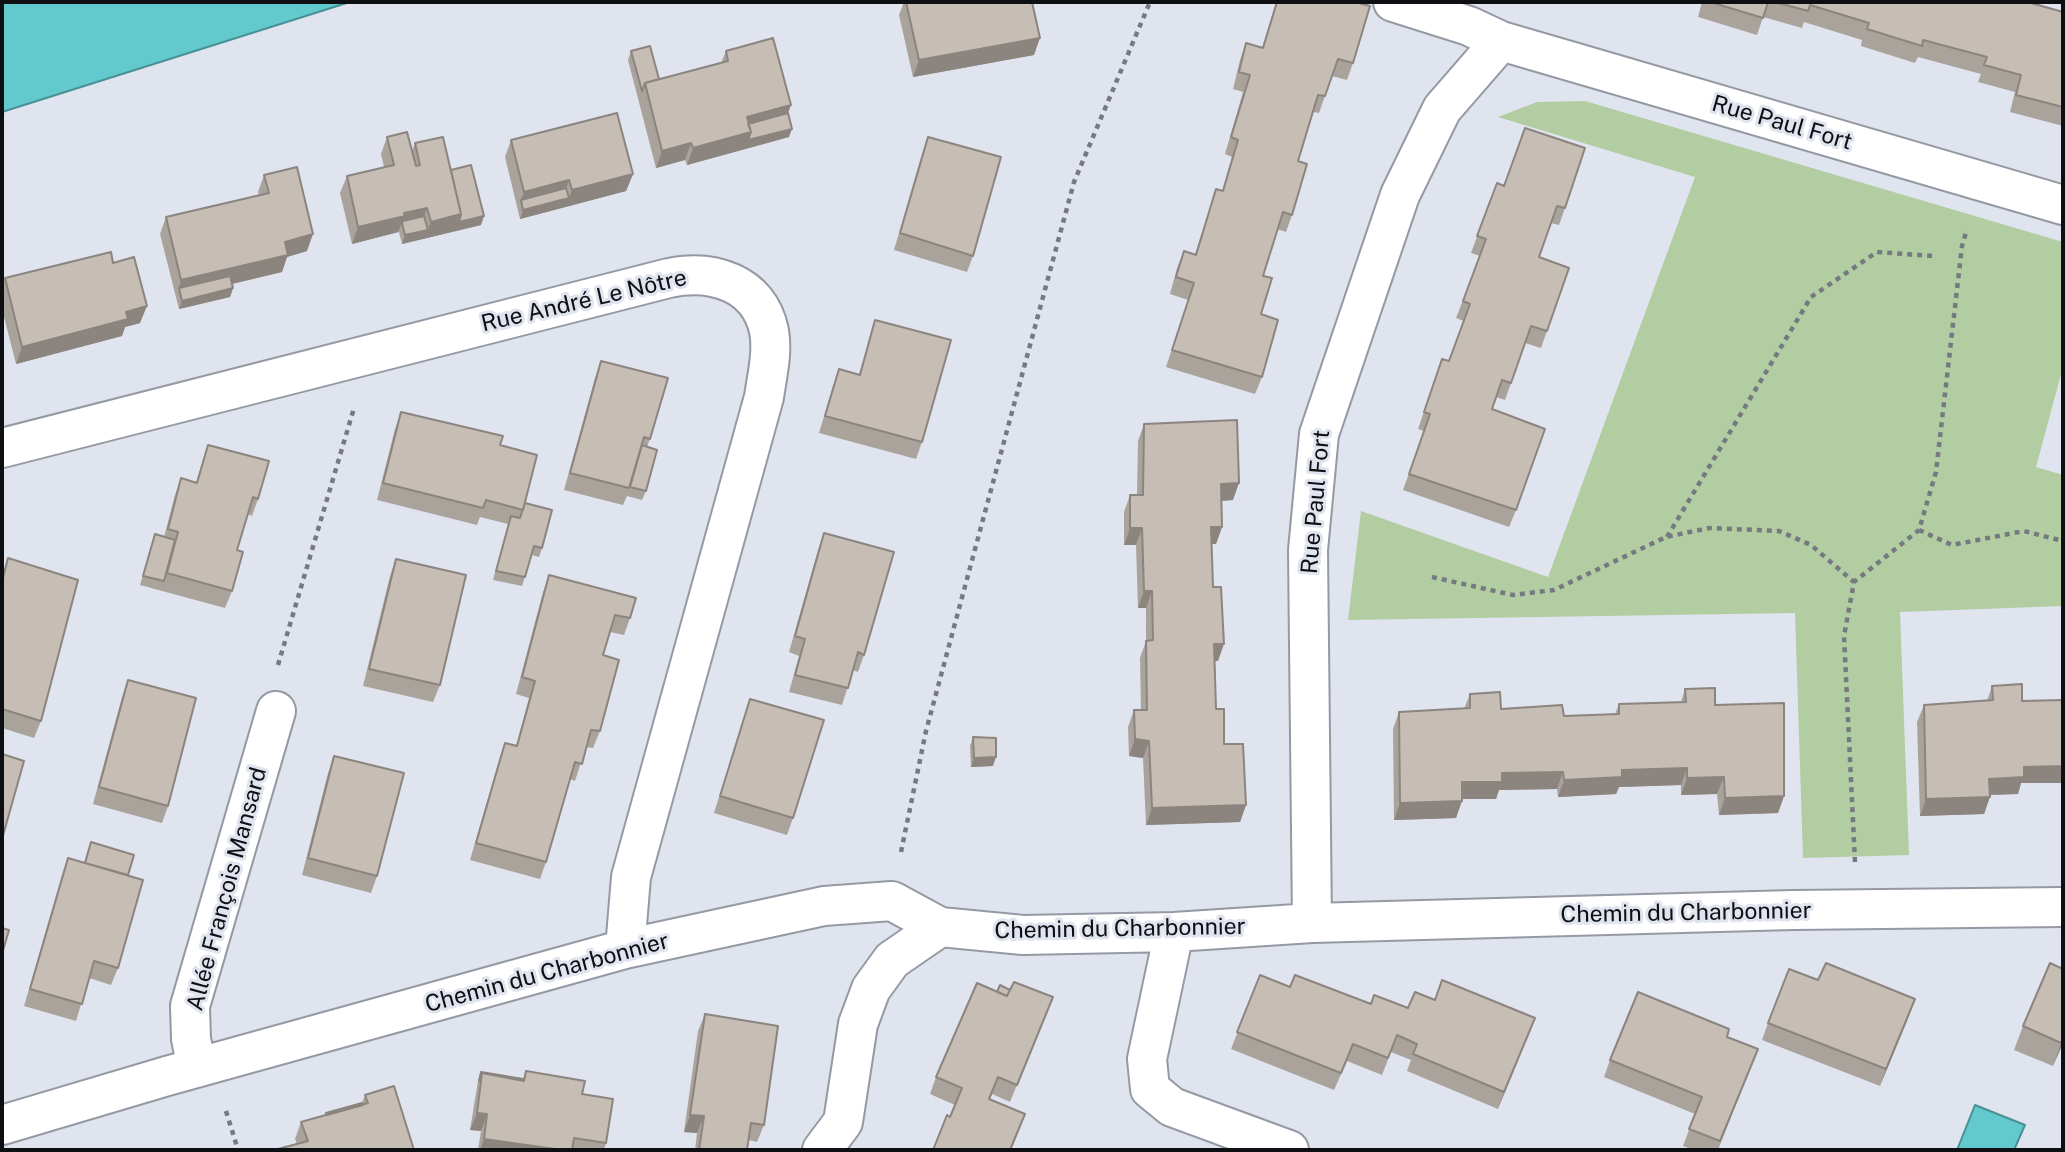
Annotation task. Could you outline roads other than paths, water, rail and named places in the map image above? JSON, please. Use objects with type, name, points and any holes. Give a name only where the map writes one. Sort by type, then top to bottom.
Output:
[{"type":"street","name":"Rue Paul Fort","points":[[1393,2],[1469,26],[1501,41],[2063,205]]},
{"type":"street","name":"Rue Paul Fort","points":[[1312,923],[1308,550],[1319,434],[1400,195],[1442,109],[1501,41]]},
{"type":"street","name":"Rue André Le Nôtre","points":[[2,448],[688,274],[711,275],[729,281],[746,292],[760,307],[769,330],[764,397],[631,877],[625,949]]},
{"type":"street","name":"Allée François Mansard","points":[[197,1068],[191,1039],[190,1006],[276,711]]},
{"type":"street","name":"Chemin du Charbonnier","points":[[2,1125],[625,949],[824,906],[892,901],[940,927],[1023,935],[1174,932],[1312,923],[1858,909],[2063,907]]},
{"type":"street","points":[[822,1150],[843,1122],[858,1024],[871,989],[892,960],[940,927]]},
{"type":"street","points":[[1174,932],[1147,1059],[1150,1089],[1172,1107],[1289,1150]]},
{"type":"water","points":[[2,2],[350,2],[2,112]]},
{"type":"water","points":[[1975,1105],[2025,1125],[2014,1150],[1957,1150]]}]
